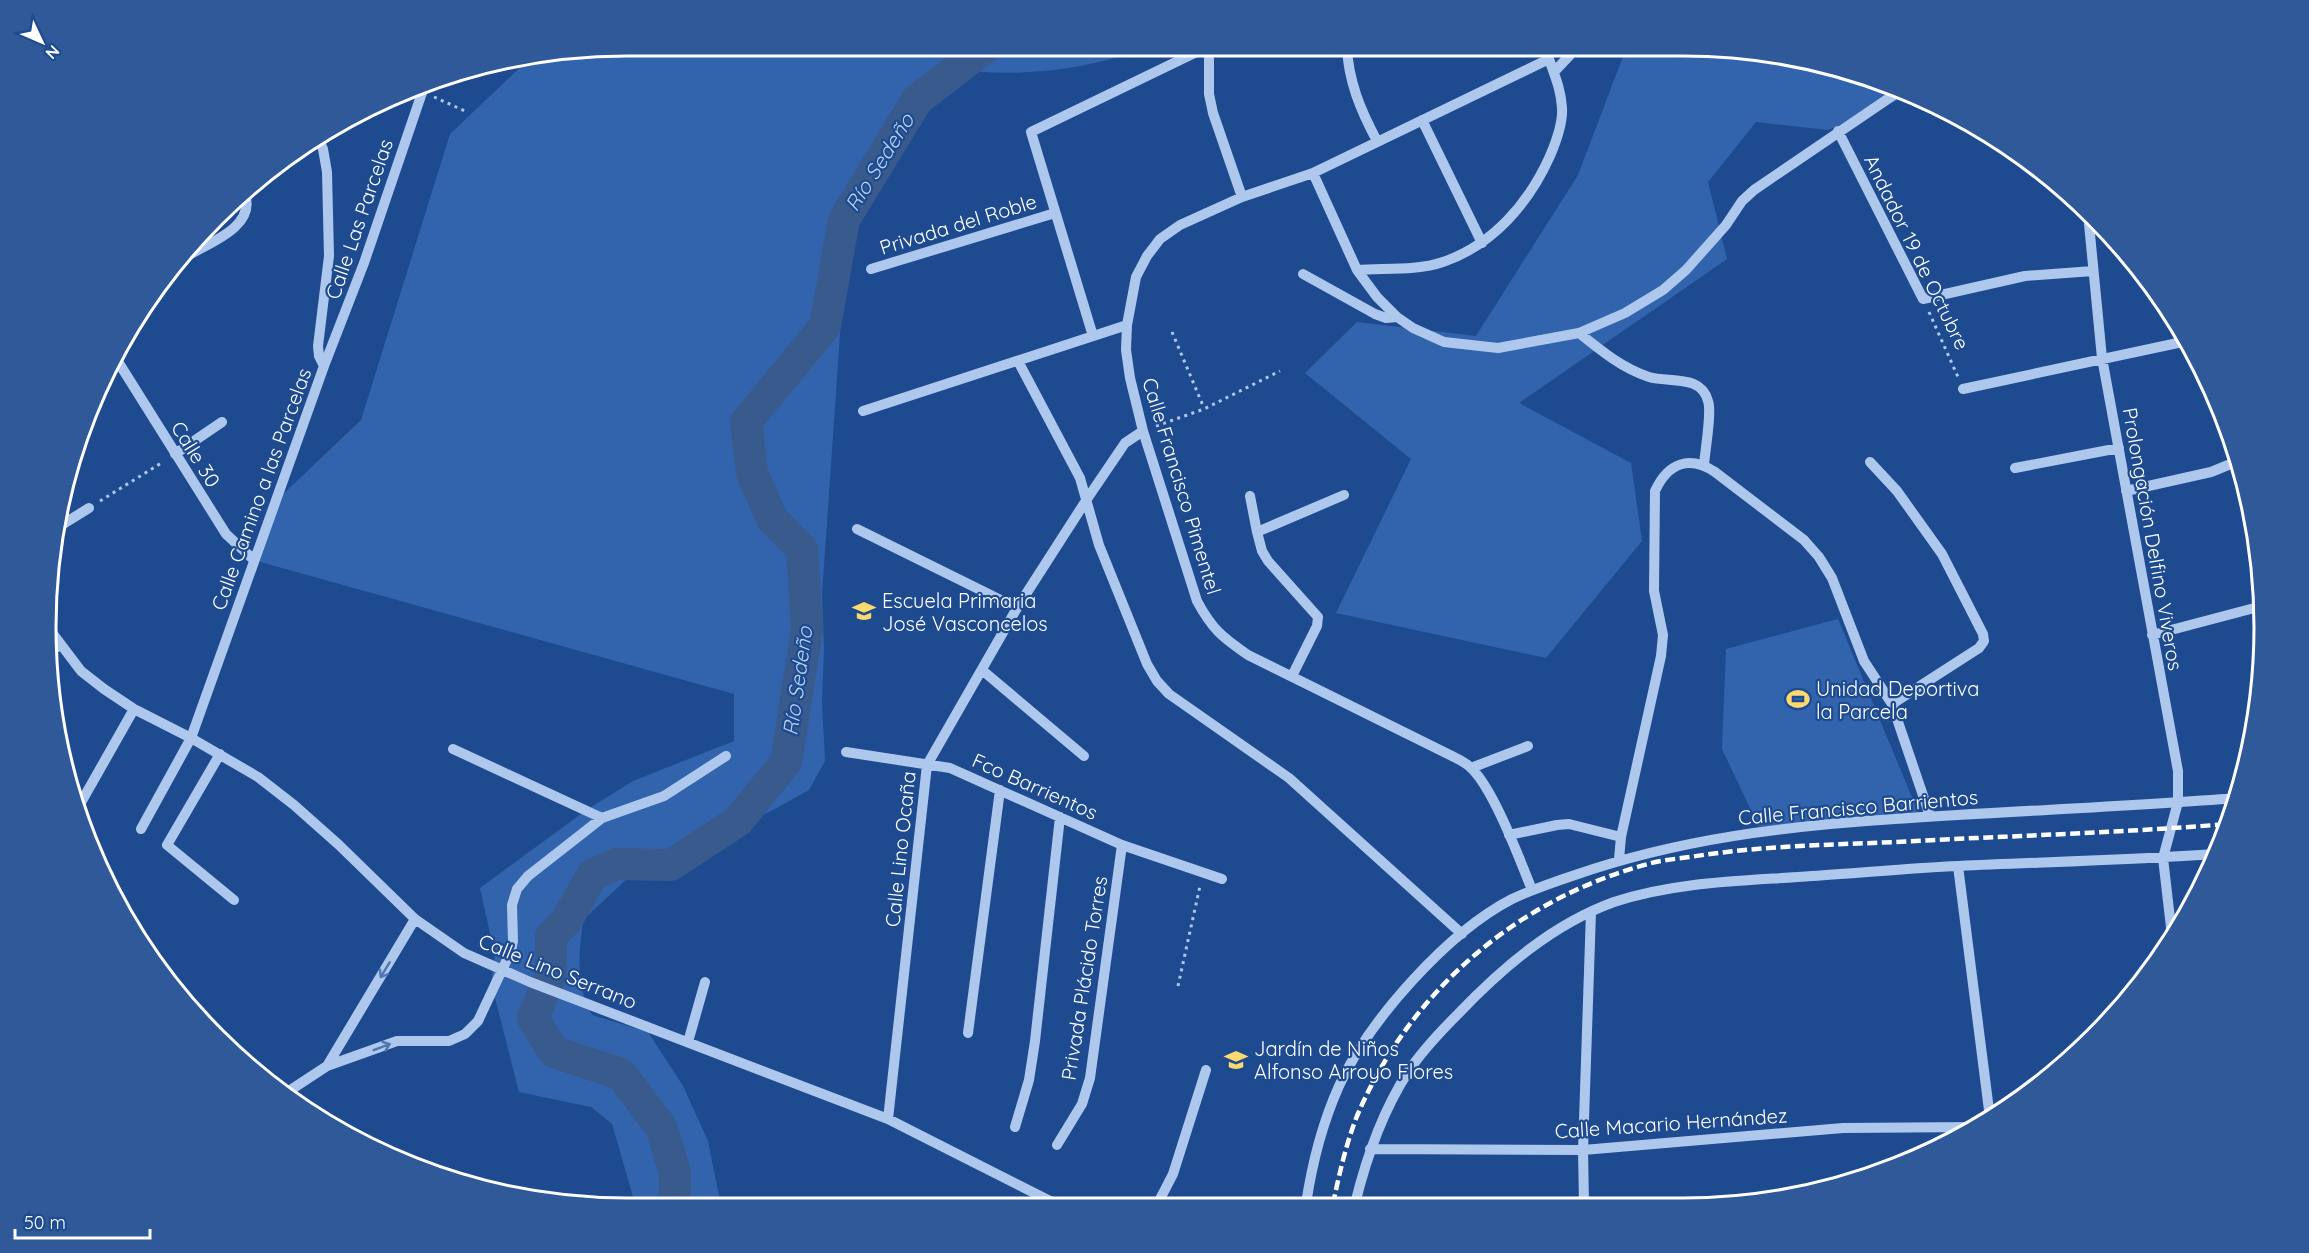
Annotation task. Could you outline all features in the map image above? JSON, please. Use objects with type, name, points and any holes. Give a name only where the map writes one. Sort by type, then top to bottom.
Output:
[{"type":"street","points":[[1093,336],[1031,132],[1188,56]]},
{"type":"street","points":[[1209,56],[1209,94],[1213,113],[1242,197]]},
{"type":"street","points":[[1348,56],[1351,82],[1361,111],[1377,141]]},
{"type":"street","points":[[1357,270],[1418,267],[1442,263],[1482,243],[1503,226],[1525,201],[1543,171],[1556,141],[1562,110],[1559,85],[1554,72],[1569,56]]},
{"type":"street","name":"Calle Francisco Pimentel","points":[[1532,890],[1509,835],[1482,782],[1471,768],[1454,757],[1248,654],[1210,625],[1197,601],[1143,431],[1130,378],[1126,350],[1127,325],[1136,277],[1147,256],[1160,239],[1180,225],[1242,197],[1313,173],[1549,59],[1554,72]]},
{"type":"street","name":"Calle Las Parcelas","points":[[324,366],[388,194],[418,95]]},
{"type":"street","points":[[1313,173],[1357,270],[1377,297],[1397,317],[1413,328],[1444,342],[1498,348],[1579,333],[1625,313],[1663,290],[1686,270],[1726,225],[1742,201],[1754,190],[1892,96]]},
{"type":"street","points":[[1422,120],[1482,243]]},
{"type":"street","name":"Andador 19 de Octubre","points":[[1838,131],[1923,299]]},
{"type":"street","name":"Calle Camino a las Parcelas","points":[[141,829],[191,738],[324,366],[319,356],[318,346],[329,256],[327,172],[320,145]]},
{"type":"street","points":[[197,250],[236,227],[244,218],[248,208],[246,200]]},
{"type":"street","name":"Privada del Roble","points":[[871,269],[1055,213]]},
{"type":"street","name":"Prolongación Delfino Viveros","points":[[2089,226],[2102,358],[2178,771],[2178,802],[2163,858]]},
{"type":"street","points":[[1923,299],[2025,276],[2093,271]]},
{"type":"street","points":[[1303,274],[1375,314],[1386,318],[1397,317]]},
{"type":"street","points":[[863,411],[1127,325]]},
{"type":"street","points":[[1579,333],[1607,356],[1639,373],[1666,381],[1690,381],[1702,389],[1709,402],[1704,465]]},
{"type":"street","points":[[1963,389],[2178,343]]},
{"type":"street","points":[[1018,361],[1080,478],[1099,545],[1147,664],[1157,681],[1168,694],[1297,785],[1462,934]]},
{"type":"street","name":"Calle 30","points":[[119,364],[226,534],[254,560]]},
{"type":"street","points":[[175,454],[222,422]]},
{"type":"street","name":"Calle Lino Ocaña","points":[[888,1119],[927,765],[1017,608],[1087,499],[1125,443],[1143,431]]},
{"type":"street","points":[[2015,468],[2119,448]]},
{"type":"street","points":[[1870,462],[1897,491],[1942,554],[1983,634],[1984,641],[1979,648],[1892,704]]},
{"type":"street","points":[[1619,860],[1621,837],[1661,656],[1663,636],[1654,591],[1655,491],[1661,478],[1670,469],[1687,463],[1704,465],[1804,540],[1819,556],[1832,578],[1864,661],[1892,704],[1930,816]]},
{"type":"street","points":[[2126,491],[2211,472],[2230,464]]},
{"type":"street","points":[[1257,532],[1344,495]]},
{"type":"street","points":[[1250,496],[1262,551],[1268,561],[1318,617],[1317,626],[1292,676]]},
{"type":"street","points":[[65,523],[89,508]]},
{"type":"street","points":[[857,529],[1017,608]]},
{"type":"street","points":[[2152,635],[2253,608]]},
{"type":"street","name":"Calle Lino Serrano","points":[[56,641],[81,671],[134,709],[191,738],[258,777],[339,845],[415,919],[464,953],[530,982],[888,1119],[1044,1198]]},
{"type":"street","points":[[982,670],[1084,756]]},
{"type":"street","points":[[83,799],[134,709]]},
{"type":"street","points":[[1471,768],[1528,746]]},
{"type":"street","points":[[453,749],[602,818]]},
{"type":"street","name":"Fco Barrientos","points":[[846,752],[950,768],[1122,845],[1222,879]]},
{"type":"street","points":[[220,754],[167,845],[234,900]]},
{"type":"street","points":[[292,1089],[327,1066],[397,1041],[449,1041],[465,1034],[478,1021],[511,951],[512,904],[517,889],[528,876],[602,818],[664,796],[726,756]]},
{"type":"street","points":[[968,1033],[1000,790]]},
{"type":"street","name":"Calle Francisco Barrientos","points":[[1307,1198],[1323,1127],[1340,1084],[1365,1042],[1398,998],[1431,962],[1487,914],[1532,890],[1619,860],[1688,843],[1814,824],[2226,799]]},
{"type":"street","points":[[1015,1127],[1029,1080],[1035,1041],[1060,817]]},
{"type":"street","points":[[1509,835],[1569,824],[1621,837]]},
{"type":"street","name":"Privada Plácido Torres","points":[[1057,1145],[1082,1104],[1090,1078],[1122,845]]},
{"type":"street","points":[[1357,1198],[1371,1149],[1408,1072],[1435,1038],[1477,994],[1523,954],[1569,923],[1591,912],[1616,902],[1681,887],[1958,866],[2206,855]]},
{"type":"street","points":[[2163,858],[2170,922]]},
{"type":"street","points":[[1958,866],[1989,1108]]},
{"type":"street","points":[[1584,1198],[1583,1150],[1591,912]]},
{"type":"street","points":[[327,1066],[415,919]]},
{"type":"street","points":[[688,1042],[705,982]]},
{"type":"street","points":[[1161,1198],[1173,1174],[1206,1070]]},
{"type":"street","name":"Calle Macario Hernández","points":[[1371,1149],[1583,1150],[1843,1128],[1958,1126]]},
{"type":"path","points":[[427,92],[465,111]]},
{"type":"path","name":"Andador 19 de Octubre","points":[[1923,299],[1963,389]]},
{"type":"path","points":[[1172,332],[1204,409]]},
{"type":"path","points":[[1143,431],[1204,409],[1280,371]]},
{"type":"path","points":[[89,508],[175,454]]},
{"type":"path","points":[[1178,986],[1203,872]]},
{"type":"shaded area","points":[[626,56],[1122,56],[1077,67],[1026,72],[975,72],[950,69],[927,89],[886,148],[851,227],[844,277],[822,594],[824,648],[822,702],[825,761],[809,790],[771,811],[628,878],[583,920],[581,980],[592,1015],[648,1032],[683,1086],[708,1141],[719,1198],[633,1198],[612,1124],[591,1107],[519,1092],[491,982],[495,956],[480,888],[585,811],[633,781],[734,741],[734,694],[257,561],[279,498],[361,420],[450,134],[523,65],[552,60]]},
{"type":"shaded area","points":[[1623,56],[1720,57],[1757,60],[1830,75],[1900,99],[1828,130],[1756,122],[1708,182],[1727,259],[1519,403],[1631,463],[1642,541],[1546,658],[1336,613],[1411,459],[1305,373],[1357,322],[1476,336],[1578,175]]},
{"type":"shaded area","name":"Unidad Deportiva la Parcela","points":[[1838,619],[1918,812],[1759,827],[1722,749],[1726,649]]},
{"type":"waterway","name":"Río Sedeño","points":[[675,1198],[675,1172],[661,1127],[621,1074],[554,1052],[533,1018],[551,975],[551,936],[567,920],[592,875],[616,864],[671,865],[738,821],[786,762],[807,630],[802,549],[772,519],[752,473],[746,422],[825,326],[844,220],[917,100],[974,56]]},
{"type":"railway","points":[[1334,1198],[1357,1116],[1379,1071],[1406,1029],[1438,991],[1473,956],[1512,926],[1555,901],[1600,880],[1648,864],[1741,850],[2218,825]]},
{"type":"place","name":"Escuela Primaria José Vasconcelos","points":[[864,611]]},
{"type":"place","name":"Unidad Deportiva la Parcela","points":[[1798,699]]},
{"type":"place","name":"Jardín de Niños Alfonso Arroyo Flores","points":[[1236,1060]]}]
